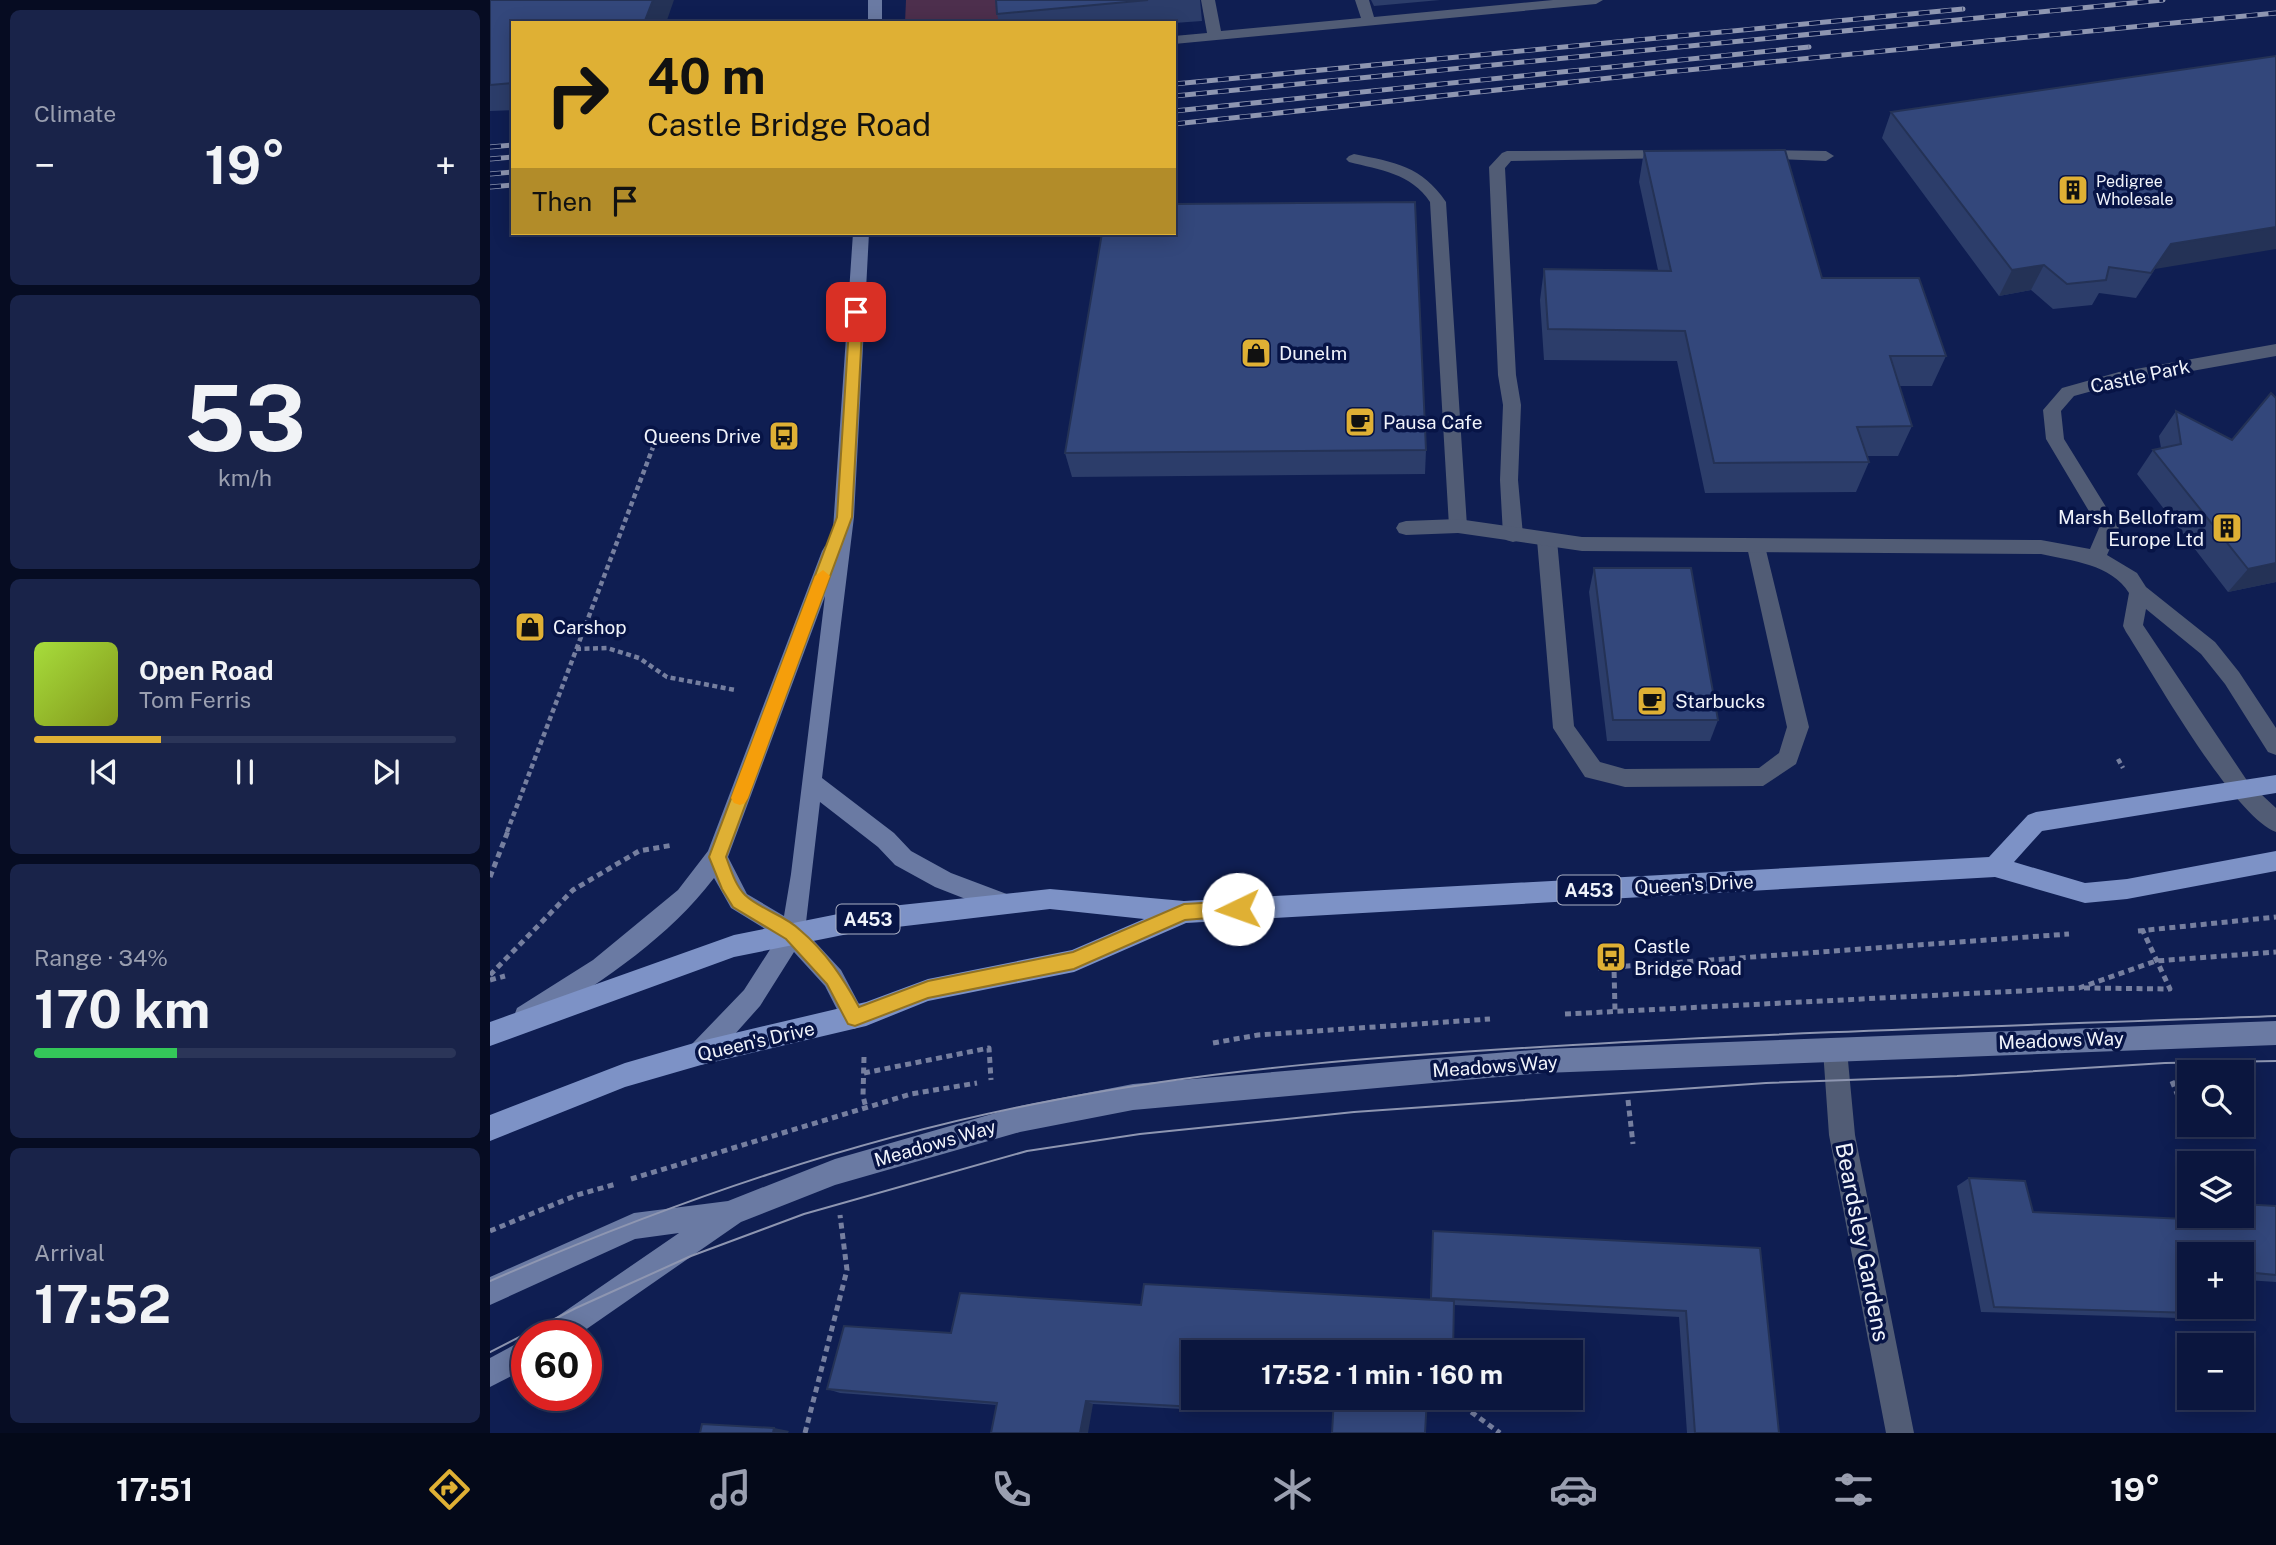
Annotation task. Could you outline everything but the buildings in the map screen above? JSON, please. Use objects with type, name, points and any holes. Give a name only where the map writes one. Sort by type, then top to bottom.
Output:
[{"type":"main road","points":[[1995,867],[2036,822],[2276,784]]},
{"type":"main road","name":"Queen's Drive","points":[[497,1031],[734,946],[863,919],[1050,898],[1184,912],[1995,867],[2085,893],[2127,889],[2276,861]]},
{"type":"main road","name":"Queen's Drive","points":[[490,1128],[625,1075],[701,1053],[855,1017],[928,990],[1074,961],[1184,912]]},
{"type":"street","points":[[875,0],[875,20]]},
{"type":"street","points":[[1208,0],[1215,37]]},
{"type":"street","points":[[1362,0],[1369,22]]},
{"type":"street","points":[[1176,40],[1596,0]]},
{"type":"street","points":[[1513,535],[1509,480],[1512,405],[1507,375],[1497,167],[1507,156],[1687,155]]},
{"type":"street","points":[[1743,155],[1826,156]]},
{"type":"street","points":[[1354,159],[1385,165],[1417,177],[1431,188],[1438,202],[1458,526]]},
{"type":"street","points":[[701,1053],[752,998],[793,934],[845,517],[861,235]]},
{"type":"street","name":"Castle Park","points":[[2096,558],[2109,528],[2055,439],[2052,410],[2068,392],[2119,378],[2276,350]]},
{"type":"street","points":[[497,1031],[601,968],[686,897],[717,857],[845,517]]},
{"type":"street","points":[[1406,528],[1458,526],[1581,544],[2042,547],[2096,558],[2130,578],[2139,592],[2208,648],[2232,678],[2276,746]]},
{"type":"street","points":[[1547,540],[1564,728],[1593,770],[1625,778],[1763,777],[1788,758],[1798,727],[1757,547]]},
{"type":"street","points":[[2139,592],[2133,626],[2240,789],[2276,822]]},
{"type":"street","points":[[811,782],[887,840],[903,858],[943,880],[1004,903]]},
{"type":"street","points":[[717,857],[728,884],[740,901],[793,934],[833,978],[855,1017]]},
{"type":"street","name":"Meadows Way","points":[[490,1291],[634,1226],[732,1212],[835,1172],[1020,1119],[1133,1097],[1544,1061],[2276,1033]]},
{"type":"street","name":"Beardsley Gardens","points":[[1835,1050],[1842,1135],[1900,1433]]},
{"type":"street","name":"Meadows Way","points":[[577,1320],[732,1212]]},
{"type":"street","points":[[490,1373],[511,1361]]},
{"type":"path","points":[[490,877],[654,442]]},
{"type":"path","points":[[576,649],[607,648],[639,658],[667,677],[777,698]]},
{"type":"path","points":[[2131,932],[2276,917]]},
{"type":"path","points":[[1614,967],[2081,933]]},
{"type":"path","points":[[2079,988],[2170,989],[2156,961]]},
{"type":"path","points":[[866,1108],[863,1096],[864,1075],[989,1048],[991,1080]]},
{"type":"path","points":[[805,1433],[847,1270]]},
{"type":"path","points":[[1468,1410],[1500,1433]]},
{"type":"shaded area","points":[[906,0],[1001,0],[1002,21],[905,21]]},
{"type":"tram line","points":[[490,1281],[697,1199],[838,1153],[982,1115],[1183,1079],[1377,1058],[1573,1045],[1836,1032],[2276,1016]]},
{"type":"tram line","points":[[490,1352],[576,1308],[691,1256],[804,1214],[1027,1151],[1140,1134],[1354,1112],[1766,1083],[1957,1076],[2165,1063],[2276,1061]]},
{"type":"railway","points":[[1176,96],[2163,0]]},
{"type":"railway","points":[[1176,84],[1963,9]]},
{"type":"railway","points":[[1176,124],[1667,72],[2276,13]]},
{"type":"railway","points":[[1176,111],[1809,47]]},
{"type":"railway","points":[[490,147],[511,145]]},
{"type":"railway","points":[[490,159],[511,157]]},
{"type":"railway","points":[[490,174],[511,172]]},
{"type":"railway","points":[[490,187],[511,185]]},
{"type":"slow traffic","points":[[740,798],[823,576]]},
{"type":"place","name":"Pedigree Wholesale","points":[[2073,190]]},
{"type":"place","name":"Dunelm","points":[[1256,353]]},
{"type":"place","name":"Pausa Cafe","points":[[1360,422]]},
{"type":"place","name":"Queens Drive","points":[[784,436]]},
{"type":"place","name":"Marsh Bellofram Europe Ltd","points":[[2227,528]]},
{"type":"place","name":"Carshop","points":[[530,627]]},
{"type":"place","name":"Starbucks","points":[[1652,701]]},
{"type":"place","name":"Castle Bridge Road","points":[[1611,957]]},
{"type":"route","points":[[856,312],[845,517],[717,857],[728,884],[740,901],[793,934],[833,978],[855,1017],[928,990],[1074,961],[1184,912],[1238,909]]}]
